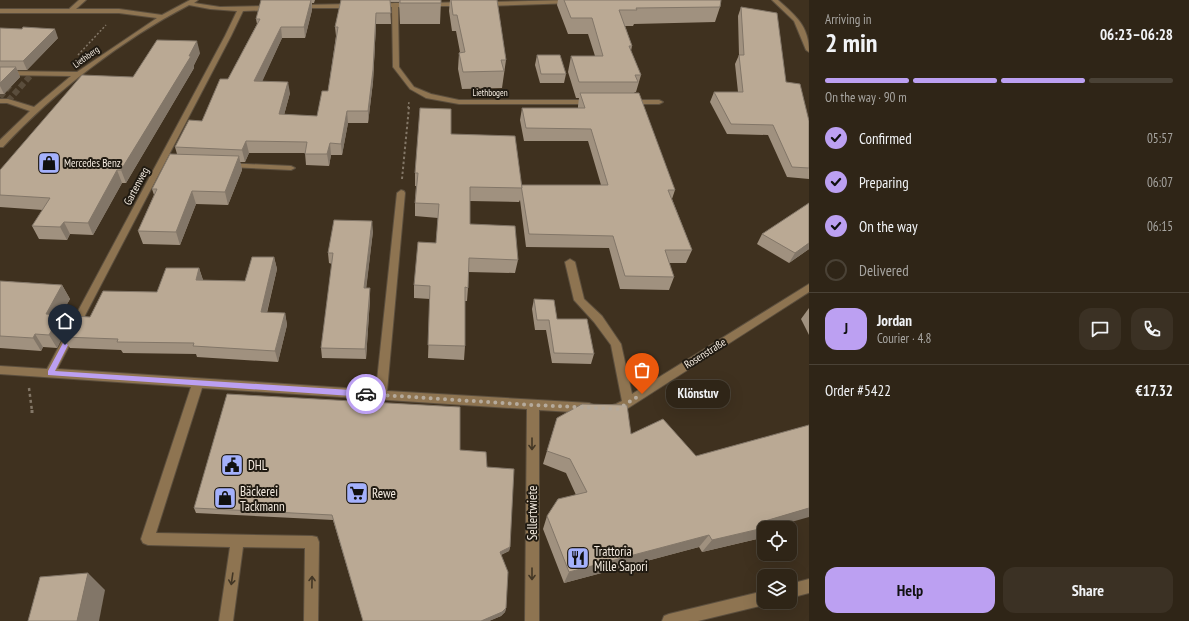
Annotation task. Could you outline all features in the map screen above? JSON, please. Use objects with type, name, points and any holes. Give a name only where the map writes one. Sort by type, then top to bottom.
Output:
[{"type":"street","points":[[70,11],[83,0]]},
{"type":"street","points":[[312,0],[312,7]]},
{"type":"street","points":[[775,0],[797,20],[809,50]]},
{"type":"street","points":[[192,1],[201,7],[281,7]]},
{"type":"street","name":"Liethberg","points":[[0,145],[35,110],[78,74],[162,17],[192,1]]},
{"type":"street","points":[[482,4],[577,2]]},
{"type":"street","points":[[372,6],[466,4]]},
{"type":"street","name":"Liethbogen","points":[[395,5],[396,67],[412,88],[429,96],[459,102],[600,102]]},
{"type":"street","points":[[289,7],[357,6]]},
{"type":"street","name":"Gartenweg","points":[[50,373],[165,163],[241,8]]},
{"type":"street","points":[[0,11],[119,11],[162,17]]},
{"type":"street","points":[[0,82],[4,74],[78,74]]},
{"type":"street","points":[[0,101],[8,101],[35,110]]},
{"type":"street","points":[[622,102],[659,102]]},
{"type":"street","points":[[216,165],[291,168]]},
{"type":"street","points":[[381,395],[401,193]]},
{"type":"street","points":[[570,262],[579,300],[598,319],[616,344],[628,402]]},
{"type":"street","name":"Rosenstraße","points":[[0,370],[533,405],[618,409],[809,287]]},
{"type":"street","points":[[198,383],[148,539],[312,542],[311,621]]},
{"type":"street","name":"Sellertwiete","points":[[532,621],[533,405]]},
{"type":"street","points":[[226,621],[237,541]]},
{"type":"street","points":[[797,589],[809,586]]},
{"type":"street","points":[[669,621],[757,600]]},
{"type":"path","points":[[78,74],[76,57],[119,11]]},
{"type":"path","points":[[401,193],[409,98],[412,88]]},
{"type":"path","points":[[27,372],[32,413]]},
{"type":"building","points":[[261,0],[311,0],[304,27],[281,27],[254,81],[288,82],[279,114],[317,116],[322,91],[328,91],[338,27],[335,27],[341,0],[390,0],[391,13],[376,13],[373,70],[368,111],[347,111],[341,144],[330,143],[327,154],[305,154],[307,142],[246,141],[242,150],[175,147],[189,120],[202,121],[220,79],[228,79],[260,19],[256,19]]},
{"type":"building","points":[[400,0],[441,0],[441,3],[400,3]]},
{"type":"building","points":[[451,0],[497,0],[506,60],[501,60],[504,71],[463,72],[459,53],[465,52],[457,15],[453,15]]},
{"type":"building","points":[[564,0],[721,0],[720,7],[636,8],[637,10],[619,10],[632,46],[629,46],[641,75],[635,75],[638,82],[579,82],[571,56],[603,56],[592,18],[571,18]]},
{"type":"building","points":[[741,7],[777,13],[786,82],[800,84],[809,121],[809,168],[792,167],[773,125],[731,124],[714,92],[743,92],[739,55],[744,55]]},
{"type":"building","points":[[23,27],[55,29],[23,61],[0,61],[0,28],[22,29]]},
{"type":"building","points":[[157,40],[197,41],[189,56],[191,56],[121,170],[117,170],[88,223],[64,222],[60,227],[32,226],[50,198],[0,195],[0,170],[82,75],[133,77]]},
{"type":"building","points":[[537,55],[560,55],[566,74],[541,74]]},
{"type":"building","points":[[0,67],[16,67],[0,83]]},
{"type":"building","points":[[580,93],[639,93],[675,190],[668,190],[692,250],[665,250],[674,277],[625,276],[613,236],[529,234],[521,185],[608,185],[591,129],[526,128],[522,108],[585,108]]},
{"type":"building","points":[[420,108],[451,109],[451,134],[515,136],[522,188],[470,187],[470,224],[515,226],[518,260],[469,258],[468,288],[465,287],[465,346],[428,345],[430,286],[414,285],[418,242],[436,243],[439,204],[415,203],[418,173],[415,173]]},
{"type":"building","points":[[170,154],[239,156],[225,192],[192,191],[176,232],[138,231],[157,189],[152,189]]},
{"type":"building","points":[[809,203],[809,243],[795,253],[762,234]]},
{"type":"building","points":[[334,220],[372,221],[364,288],[370,288],[365,349],[321,348],[333,253],[328,253]]},
{"type":"building","points":[[252,257],[274,257],[261,312],[285,313],[275,351],[193,346],[194,343],[117,342],[118,339],[63,337],[74,316],[90,317],[103,291],[157,292],[166,268],[199,268],[196,280],[245,281]]},
{"type":"building","points":[[0,281],[62,285],[46,314],[60,315],[49,335],[35,334],[33,338],[0,336]]},
{"type":"building","points":[[534,299],[554,300],[557,319],[587,319],[594,354],[554,353],[549,320],[537,320]]},
{"type":"building","name":"Rewe","points":[[227,394],[460,407],[460,450],[486,452],[487,467],[514,469],[510,547],[500,552],[508,572],[506,608],[502,612],[481,621],[363,621],[332,515],[194,508]]},
{"type":"building","points":[[582,404],[627,405],[631,434],[663,419],[696,456],[809,425],[809,508],[765,521],[757,521],[757,530],[712,540],[709,535],[569,572],[547,516],[558,499],[587,492],[570,459],[547,451],[557,418]]},
{"type":"building","points":[[88,573],[77,621],[28,621],[40,577]]},
{"type":"tunnel","points":[[8,101],[32,74]]},
{"type":"tunnel","points":[[0,97],[11,84]]},
{"type":"way so far","points":[[366,394],[618,409],[642,394]]},
{"type":"place","name":"Mercedes Benz","points":[[49,163]]},
{"type":"place","name":"Klönstuv","points":[[642,394]]},
{"type":"place","name":"DHL","points":[[232,465]]},
{"type":"place","name":"Rewe","points":[[357,493]]},
{"type":"place","name":"Bäckerei Tackmann","points":[[225,498]]},
{"type":"place","name":"Trattoria Mille Sapori","points":[[578,558]]},
{"type":"route","points":[[65,345],[50,373],[366,394]]}]
